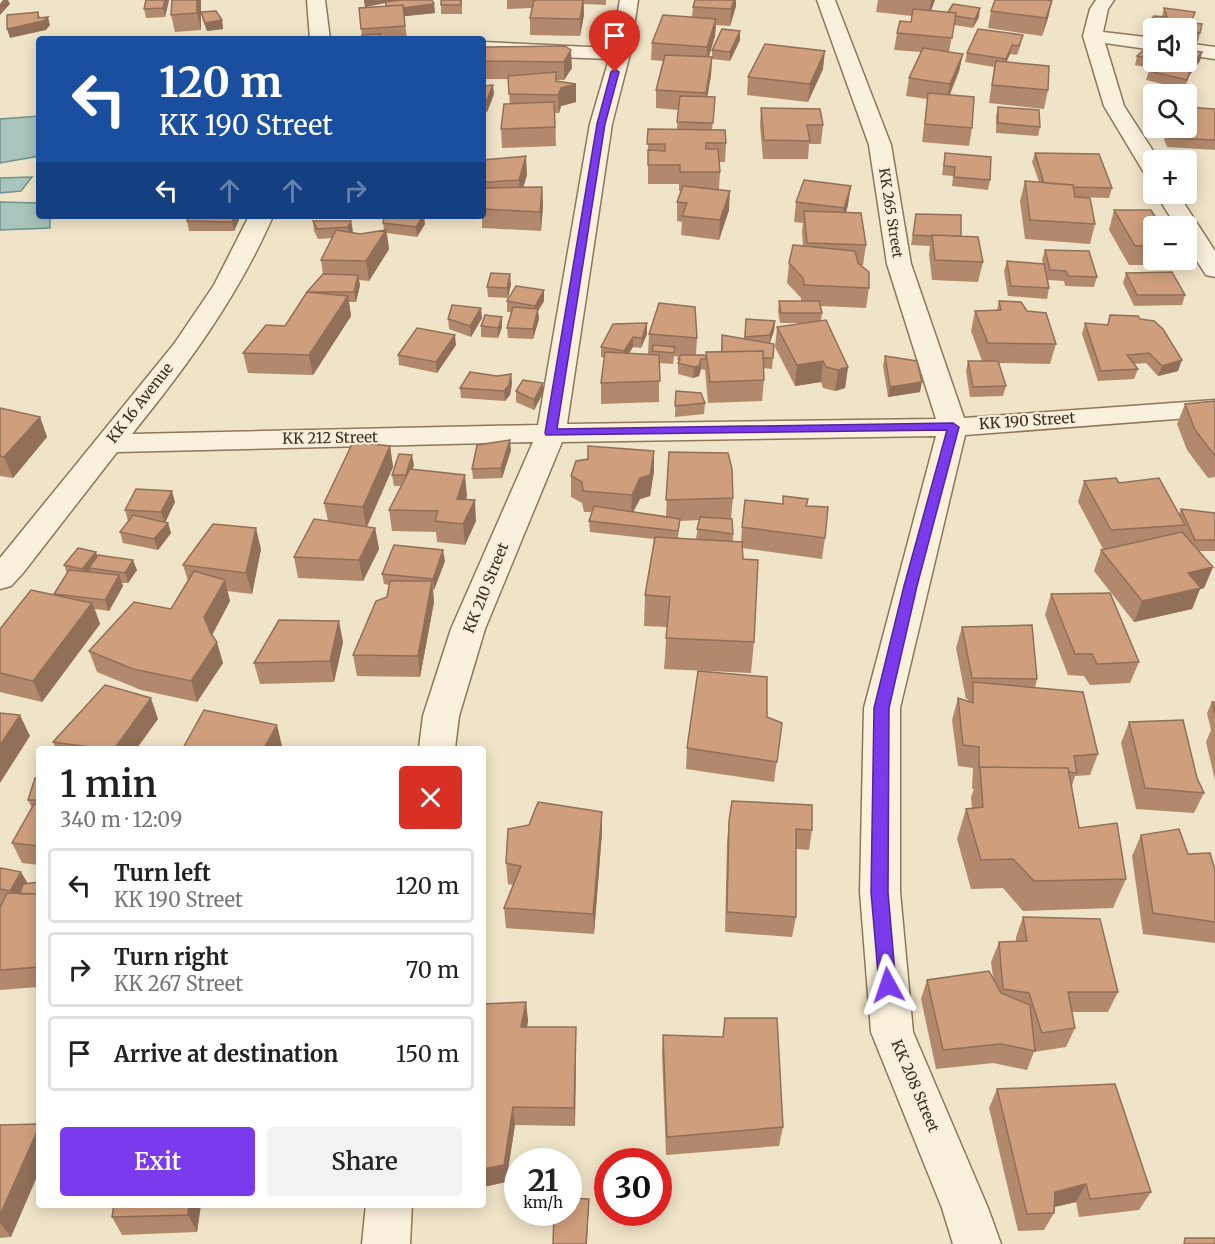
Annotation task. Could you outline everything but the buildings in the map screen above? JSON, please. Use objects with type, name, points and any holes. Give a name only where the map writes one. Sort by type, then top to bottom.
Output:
[{"type":"street","points":[[316,0],[320,36]]},
{"type":"street","name":"KK 210 Street","points":[[437,746],[441,716],[468,629],[551,433],[601,124],[620,54],[629,0]]},
{"type":"street","name":"KK 265 Street","points":[[826,0],[880,145],[899,264],[953,427]]},
{"type":"street","points":[[1105,0],[1099,9],[1093,36],[1114,106],[1143,153]]},
{"type":"street","points":[[1093,36],[1143,43]]},
{"type":"street","points":[[486,48],[620,54]]},
{"type":"street","points":[[1197,51],[1215,53]]},
{"type":"street","points":[[1173,204],[1215,270]]},
{"type":"street","name":"KK 16 Avenue","points":[[0,578],[209,315],[249,248],[260,219]]},
{"type":"street","name":"KK 190 Street","points":[[551,433],[953,427],[1215,408]]},
{"type":"street","name":"KK 208 Street","points":[[953,427],[882,708],[880,892],[892,1032],[966,1208],[977,1244]]},
{"type":"street","name":"KK 212 Street","points":[[109,443],[551,433]]},
{"type":"street","points":[[386,1244],[389,1208]]},
{"type":"water","points":[[36,116],[36,157],[0,163],[0,119]]},
{"type":"water","points":[[32,177],[21,191],[0,193],[0,178]]},
{"type":"water","points":[[0,202],[36,203],[36,219],[50,219],[50,228],[0,230]]},
{"type":"route","points":[[615,72],[601,124],[551,433],[953,427],[882,708],[880,892],[888,985]]}]
